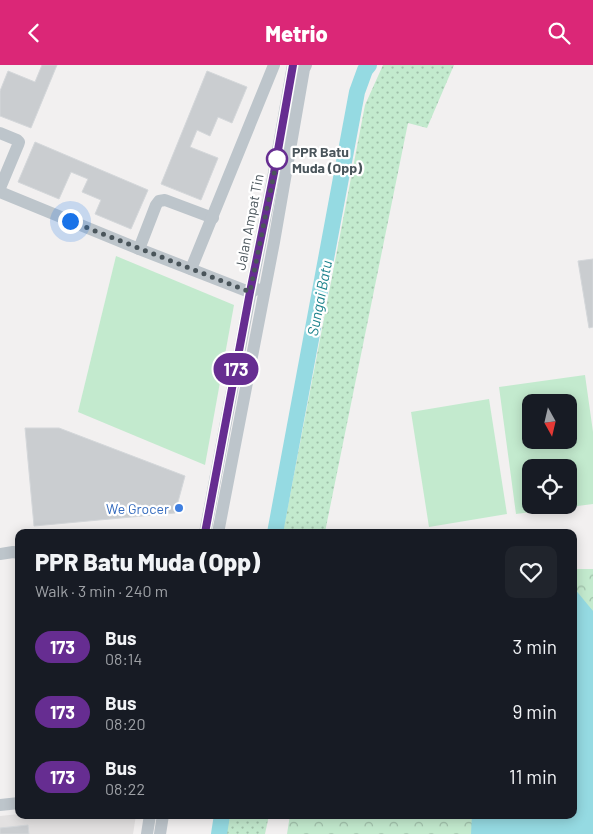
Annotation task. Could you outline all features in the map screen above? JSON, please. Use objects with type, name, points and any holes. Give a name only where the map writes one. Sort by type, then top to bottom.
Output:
[{"type":"street","points":[[191,269],[274,65]]},
{"type":"street","name":"Jalan Ampat Tin","points":[[206,529],[293,65]]},
{"type":"street","name":"Jalan Ampat Tin","points":[[219,529],[306,65]]},
{"type":"street","points":[[0,133],[19,142],[0,188]]},
{"type":"street","points":[[0,192],[250,292],[257,290],[260,285],[274,243]]},
{"type":"street","points":[[139,249],[159,201],[165,200],[212,218]]},
{"type":"street","points":[[0,554],[15,552]]},
{"type":"street","points":[[0,805],[15,803]]},
{"type":"street","points":[[147,834],[149,819]]},
{"type":"street","points":[[160,834],[162,819]]},
{"type":"shaded area","points":[[15,814],[15,819],[135,819],[133,834],[0,834],[0,816]]},
{"type":"green space","points":[[383,65],[454,65],[427,128],[408,123],[326,529],[284,529],[365,105]]},
{"type":"green space","points":[[116,256],[234,305],[205,465],[78,412]]},
{"type":"green space","points":[[585,375],[593,432],[593,504],[577,506],[577,459],[522,459],[522,513],[516,514],[499,387]]},
{"type":"green space","points":[[489,399],[507,514],[429,527],[411,412]]},
{"type":"green space","points":[[577,569],[593,569],[593,834],[287,834],[289,819],[577,819]]},
{"type":"green space","points":[[228,819],[268,819],[265,834],[225,834]]},
{"type":"water","points":[[577,592],[593,611],[593,834],[471,834],[472,819],[577,819]]},
{"type":"building","points":[[42,65],[57,65],[31,128],[0,116],[0,91],[8,71],[35,82]]},
{"type":"building","points":[[207,71],[247,87],[232,123],[218,117],[210,136],[197,130],[190,147],[218,158],[201,200],[161,184]]},
{"type":"building","points":[[35,142],[148,190],[131,229],[95,214],[101,200],[82,192],[88,179],[71,172],[59,199],[18,182]]},
{"type":"building","points":[[593,259],[593,327],[589,328],[578,261]]},
{"type":"building","points":[[25,428],[59,428],[185,476],[175,513],[34,526]]},
{"type":"building","points":[[28,825],[29,834],[0,834],[0,828]]},
{"type":"waterway","name":"Sungai Batu","points":[[276,529],[357,92],[365,70],[369,65]]},
{"type":"waterway","name":"Sungai Batu","points":[[219,834],[221,819]]},
{"type":"bus line","name":"173","points":[[206,529],[293,65]]},
{"type":"place","name":"PPR Batu Muda (Opp)","points":[[277,159]]},
{"type":"place","name":"We Grocer","points":[[179,508]]},
{"type":"route","points":[[70,221],[250,292],[277,159]]}]
